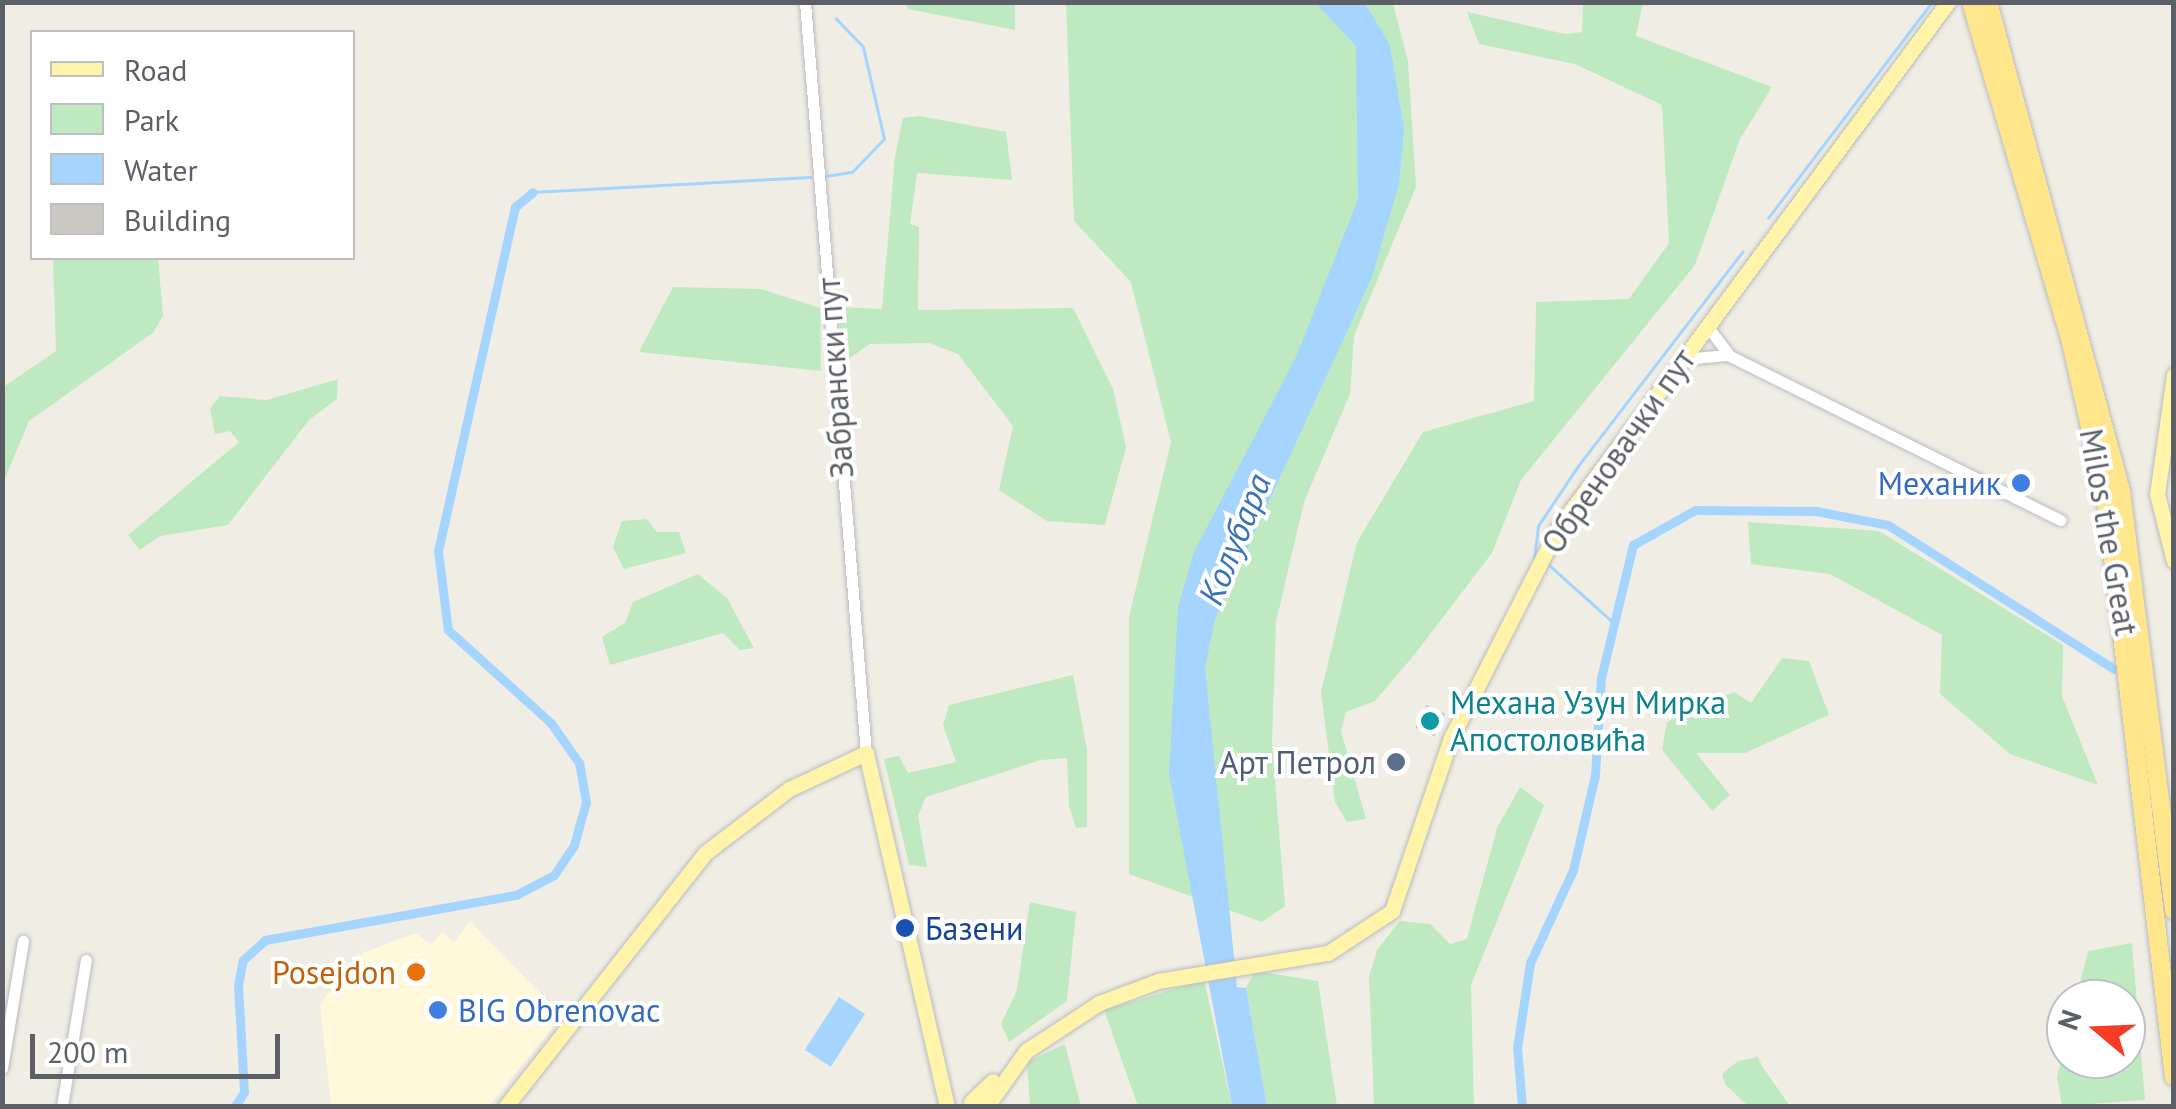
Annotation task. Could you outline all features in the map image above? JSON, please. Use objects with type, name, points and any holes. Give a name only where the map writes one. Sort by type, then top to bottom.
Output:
[{"type":"highway","name":"Milos the Great","points":[[1971,2],[2070,338],[2106,498],[2174,1076]]},
{"type":"highway","name":"Milos the Great","points":[[1988,2],[2114,455],[2174,912]]},
{"type":"main road","name":"Обреновачки пут","points":[[967,1105],[1011,1066],[1088,1009],[1172,978],[1306,958],[1362,937],[1398,903],[1439,766],[1540,560],[1683,359],[1948,2]]},
{"type":"main road","points":[[2174,374],[2158,494],[2174,561]]},
{"type":"main road","points":[[506,1106],[705,854],[788,789],[866,753],[923,976],[934,1076],[967,1105]]},
{"type":"street","name":"Забрански пут","points":[[805,2],[866,753]]},
{"type":"street","points":[[1708,327],[1730,356],[2060,520]]},
{"type":"street","points":[[1683,359],[1730,356]]},
{"type":"street","points":[[2,1068],[22,941]]},
{"type":"street","points":[[62,1106],[86,960]]},
{"type":"shaded area","name":"BIG Obrenovac","points":[[470,921],[562,1016],[489,1106],[331,1106],[320,1004],[357,955],[416,933],[431,945],[442,932],[454,942]]},
{"type":"green space","points":[[906,3],[1015,3],[1015,30],[908,9]]},
{"type":"green space","points":[[1066,3],[1393,3],[1408,61],[1416,187],[1354,336],[1350,394],[1304,502],[1276,622],[1272,743],[1285,906],[1262,922],[1129,874],[1129,617],[1171,442],[1131,282],[1074,221]]},
{"type":"green space","points":[[1583,3],[1643,3],[1636,36],[1772,87],[1740,139],[1695,265],[1521,480],[1492,553],[1415,654],[1375,701],[1346,712],[1341,731],[1366,819],[1347,822],[1335,802],[1321,692],[1357,542],[1423,432],[1534,401],[1536,302],[1629,299],[1669,243],[1662,105],[1575,64],[1479,44],[1467,12],[1565,34],[1582,32]]},
{"type":"green space","points":[[920,116],[1006,132],[1012,180],[917,173],[910,224],[919,227],[918,310],[1073,308],[1113,389],[1126,447],[1105,525],[1047,521],[999,490],[1013,426],[958,354],[929,343],[870,344],[841,364],[839,307],[882,309],[895,156],[903,118]]},
{"type":"green space","points":[[53,260],[158,260],[163,315],[154,332],[29,421],[4,481],[3,387],[56,351]]},
{"type":"green space","points":[[673,287],[761,289],[820,308],[821,371],[639,352]]},
{"type":"green space","points":[[338,379],[337,399],[309,420],[228,525],[160,536],[140,550],[128,535],[239,442],[230,431],[215,434],[210,409],[220,396],[267,400]]},
{"type":"green space","points":[[646,519],[657,532],[679,532],[686,553],[624,569],[613,547],[622,521]]},
{"type":"green space","points":[[1748,522],[1879,531],[2063,645],[2062,696],[2098,785],[2010,754],[1940,694],[1942,635],[1830,574],[1751,564]]},
{"type":"green space","points":[[698,574],[727,598],[754,648],[740,650],[723,633],[610,665],[602,637],[625,623],[633,602]]},
{"type":"green space","points":[[1782,658],[1809,661],[1829,715],[1745,753],[1696,753],[1730,795],[1712,811],[1662,750],[1667,722],[1734,692],[1751,703]]},
{"type":"green space","points":[[1073,675],[1087,750],[1087,827],[1076,828],[1069,806],[1067,758],[1041,760],[926,797],[918,816],[927,867],[909,865],[884,759],[899,756],[908,773],[956,762],[943,725],[949,705]]},
{"type":"green space","points":[[1520,787],[1544,805],[1471,985],[1474,1106],[1374,1106],[1369,976],[1377,950],[1400,921],[1430,924],[1450,944],[1467,939],[1497,828]]},
{"type":"green space","points":[[1030,902],[1076,912],[1067,1001],[1009,1042],[1001,1024],[1017,990]]},
{"type":"green space","points":[[2132,943],[2135,979],[2081,979],[2088,951]]},
{"type":"green space","points":[[1255,971],[1318,981],[1337,1106],[1267,1106],[1246,988]]},
{"type":"green space","points":[[1204,980],[1232,1106],[1138,1106],[1104,1010]]},
{"type":"green space","points":[[1065,1044],[1081,1106],[1030,1106],[1027,1062]]},
{"type":"green space","points":[[1758,1057],[1790,1106],[1748,1106],[1725,1084],[1722,1074],[1738,1061]]},
{"type":"green space","points":[[2057,1079],[2143,1079],[2145,1100],[2062,1106]]},
{"type":"water","name":"Колубара","points":[[1316,3],[1366,5],[1390,45],[1404,129],[1399,184],[1372,277],[1215,619],[1205,668],[1237,987],[1246,988],[1267,1106],[1232,1106],[1169,774],[1178,607],[1194,552],[1296,357],[1358,199],[1356,46]]},
{"type":"water","points":[[839,997],[865,1014],[831,1067],[805,1050]]},
{"type":"building","name":"Механа Узун Мирка Апостоловића","points":[[1426,705],[1445,714],[1434,737],[1415,728]]},
{"type":"waterway","points":[[1768,218],[1932,2]]},
{"type":"waterway","points":[[826,176],[852,172],[884,139],[863,47],[836,19]]},
{"type":"waterway","points":[[533,192],[811,177]]},
{"type":"waterway","points":[[235,1106],[244,1092],[238,985],[243,960],[265,940],[516,895],[554,875],[574,845],[586,802],[579,763],[551,723],[448,630],[438,551],[515,207],[533,192]]},
{"type":"waterway","points":[[1534,559],[1538,526],[1578,466],[1742,252]]},
{"type":"waterway","points":[[1522,1106],[1517,1048],[1530,963],[1573,870],[1595,775],[1601,678],[1633,545],[1695,510],[1816,511],[1888,525],[2114,669]]},
{"type":"waterway","points":[[1547,563],[1614,623]]},
{"type":"place","name":"Механик","points":[[2021,483]]},
{"type":"place","name":"Механа Узун Мирка Апостоловића","points":[[1430,721]]},
{"type":"place","name":"Арт Петрол","points":[[1396,762]]},
{"type":"place","name":"Базени","points":[[905,928]]},
{"type":"place","name":"Posejdon","points":[[416,972]]},
{"type":"place","name":"BIG Obrenovac","points":[[438,1010]]}]
